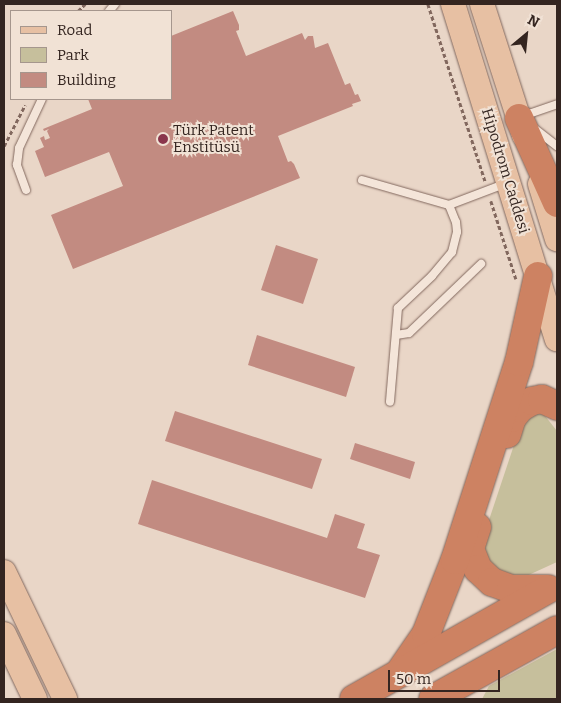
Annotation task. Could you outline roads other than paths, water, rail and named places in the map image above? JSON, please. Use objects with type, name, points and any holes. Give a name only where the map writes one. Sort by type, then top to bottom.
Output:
[{"type":"highway","points":[[519,118],[557,173]]},
{"type":"highway","points":[[519,118],[557,203]]},
{"type":"highway","points":[[400,672],[426,634],[441,600],[519,362],[527,278]]},
{"type":"highway","points":[[553,587],[511,588],[492,582],[478,569],[470,549],[512,418],[520,408],[532,400],[542,399],[557,406]]},
{"type":"highway","points":[[354,699],[553,587]]},
{"type":"highway","points":[[433,699],[557,630]]},
{"type":"highway","points":[[473,699],[476,684],[494,664]]},
{"type":"main road","name":"Hipodrom Caddesi","points":[[453,4],[498,186],[527,278],[557,339]]},
{"type":"main road","name":"Hipodrom Caddesi","points":[[482,4],[557,239]]},
{"type":"main road","points":[[4,572],[65,699]]},
{"type":"main road","points":[[4,634],[35,699]]},
{"type":"lane","points":[[26,190],[17,165],[19,148],[42,100]]},
{"type":"lane","points":[[519,118],[557,104]]},
{"type":"lane","name":"Hipodrom Caddesi","points":[[519,118],[557,146]]},
{"type":"lane","points":[[362,180],[449,205],[498,186]]},
{"type":"lane","points":[[390,402],[398,308],[432,276],[452,252],[456,222],[449,205]]},
{"type":"lane","points":[[396,335],[409,333],[481,264]]},
{"type":"place","name":"Türk Patent Enstitüsü","points":[[163,139]]}]
